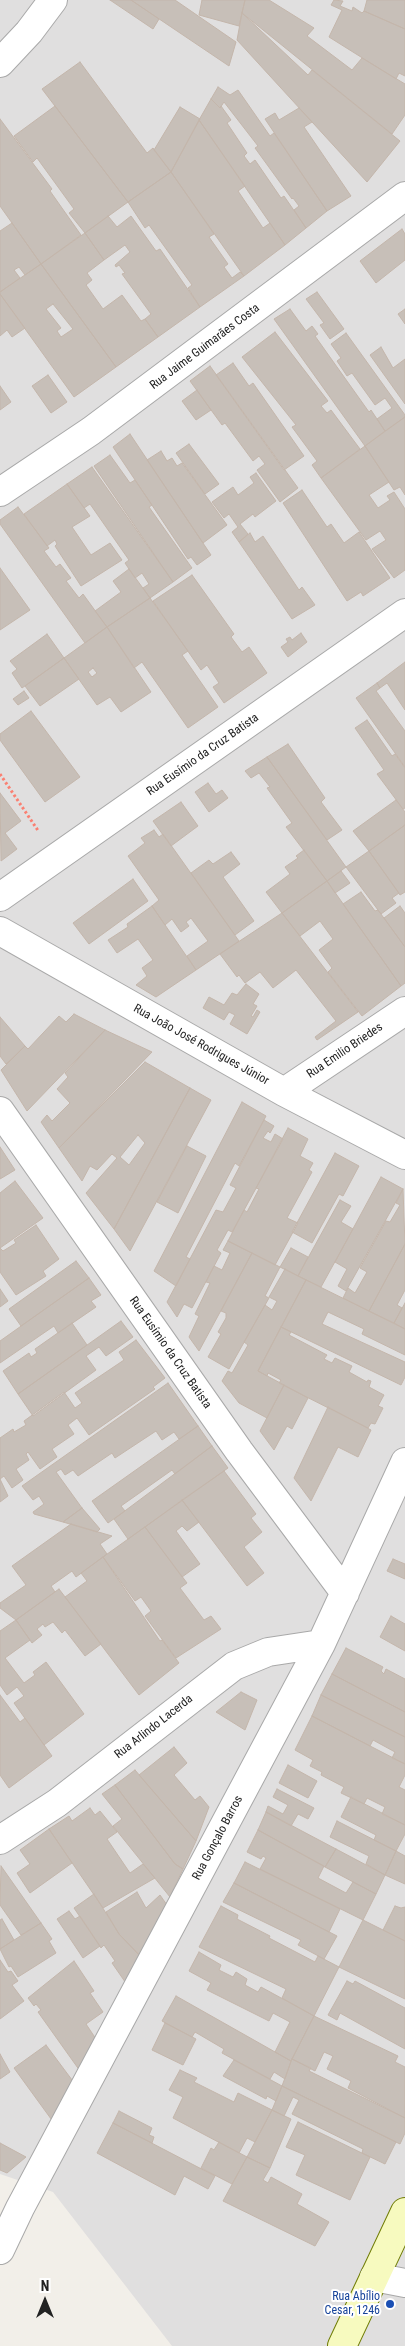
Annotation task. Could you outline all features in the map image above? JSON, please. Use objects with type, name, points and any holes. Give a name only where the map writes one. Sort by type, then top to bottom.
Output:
[{"type":"main road","points":[[342,2346],[405,2212]]},
{"type":"street","points":[[0,63],[29,32],[53,0]]},
{"type":"street","name":"Rua Jaime Guimarães Costa","points":[[0,492],[91,431],[405,196]]},
{"type":"street","name":"Rua Eusímio da Cruz Batista","points":[[0,897],[405,613]]},
{"type":"street","name":"Rua João José Rodrigues Júnior","points":[[0,931],[284,1092],[405,1155]]},
{"type":"street","name":"Rua Emilio Briedes","points":[[284,1092],[405,1011]]},
{"type":"street","name":"Rua Eusímio da Cruz Batista","points":[[0,1111],[239,1451],[345,1592]]},
{"type":"street","name":"Rua Gonçalo Barros","points":[[0,2250],[10,2210],[321,1644],[405,1462]]},
{"type":"street","name":"Rua Arlindo Lacerda","points":[[0,1840],[57,1803],[234,1666],[268,1652],[321,1644]]},
{"type":"street","points":[[374,2277],[405,2283]]},
{"type":"path","points":[[0,774],[56,858]]},
{"type":"shaded area","points":[[0,0],[405,0],[405,2346],[172,2346],[53,2192],[0,2174]]},
{"type":"building","points":[[110,0],[131,0],[159,19],[153,29]]},
{"type":"building","points":[[131,0],[175,0],[236,42],[229,66]]},
{"type":"building","points":[[202,0],[245,0],[239,26],[199,15]]},
{"type":"building","points":[[245,0],[269,0],[314,28],[307,36],[352,70],[362,58],[405,84],[405,115],[392,134],[242,13]]},
{"type":"building","points":[[334,0],[343,1],[340,6],[352,11],[353,7],[362,13],[364,11],[405,29],[405,76],[399,73],[396,79],[329,37],[342,10],[331,5]]},
{"type":"building","points":[[367,0],[405,0],[405,29],[364,11]]},
{"type":"building","points":[[242,13],[308,75],[312,70],[400,141],[367,182],[237,40]]},
{"type":"building","points":[[80,62],[147,153],[153,148],[171,172],[128,202],[42,89]]},
{"type":"building","points":[[218,87],[230,95],[238,90],[270,136],[274,133],[327,211],[306,228],[294,210],[299,206],[255,148],[258,146],[224,102],[220,108],[211,99]]},
{"type":"building","points":[[211,99],[220,108],[221,106],[231,120],[227,123],[247,153],[244,156],[250,164],[255,160],[281,198],[284,196],[306,228],[285,245],[199,120]]},
{"type":"building","points":[[55,106],[128,202],[85,233],[69,213],[74,209],[37,158],[33,162],[14,136]]},
{"type":"building","points":[[180,107],[200,119],[171,172],[154,150]]},
{"type":"building","points":[[299,108],[312,122],[304,127],[351,196],[327,211],[265,119],[275,113],[279,120]]},
{"type":"building","points":[[0,119],[52,189],[50,191],[81,235],[41,264],[0,206]]},
{"type":"building","points":[[199,120],[245,186],[238,191],[263,228],[270,223],[285,245],[244,276],[171,172]]},
{"type":"building","points":[[171,172],[214,234],[209,237],[228,264],[224,267],[232,278],[240,272],[244,276],[200,307],[188,288],[192,285],[149,225],[145,228],[128,202]]},
{"type":"building","points":[[108,216],[117,227],[131,216],[156,251],[160,249],[200,307],[158,337],[145,319],[151,314],[122,274],[125,273],[119,265],[116,267],[115,265],[130,252],[125,245],[104,260],[85,233]]},
{"type":"building","points":[[12,223],[41,264],[25,275],[19,267],[14,270],[20,278],[0,292],[0,231]]},
{"type":"building","points":[[402,229],[405,234],[405,260],[376,283],[360,261]]},
{"type":"building","points":[[85,233],[104,260],[87,273],[92,280],[86,285],[103,309],[122,295],[141,321],[145,319],[158,337],[116,367],[41,264]]},
{"type":"building","points":[[41,264],[116,367],[74,397],[0,292]],"holes":[[[53,304],[73,329],[61,337],[57,331],[61,328],[46,309]]]},
{"type":"building","points":[[317,292],[344,329],[330,339],[320,325],[324,323],[306,299]]},
{"type":"building","points":[[0,294],[25,328],[12,337],[7,330],[0,336]]},
{"type":"building","points":[[290,309],[306,331],[312,326],[318,334],[315,336],[369,412],[371,410],[385,431],[365,446],[274,319]]},
{"type":"building","points":[[405,309],[405,324],[398,314]]},
{"type":"building","points":[[275,332],[328,401],[321,406],[327,413],[331,410],[360,449],[321,478],[312,465],[317,461],[292,427],[296,425],[242,357]]},
{"type":"building","points":[[346,333],[405,415],[405,417],[385,431],[377,419],[392,408],[385,398],[375,405],[352,373],[347,376],[337,361],[341,358],[331,344]]},
{"type":"building","points":[[381,347],[393,368],[405,359],[405,404],[370,355]]},
{"type":"building","points":[[233,363],[249,386],[253,383],[304,456],[284,470],[216,375]]},
{"type":"building","points":[[210,366],[298,488],[280,502],[257,470],[265,464],[259,456],[253,461],[225,423],[222,425],[190,381]]},
{"type":"building","points":[[48,375],[67,402],[51,413],[32,386]]},
{"type":"building","points":[[0,386],[11,402],[0,410]]},
{"type":"building","points":[[197,390],[211,410],[196,420],[182,401]]},
{"type":"building","points":[[405,417],[405,495],[400,487],[394,490],[365,446]]},
{"type":"building","points":[[130,434],[211,555],[197,565],[191,557],[188,559],[113,447]]},
{"type":"building","points":[[189,444],[219,484],[205,494],[176,453]]},
{"type":"building","points":[[365,446],[389,482],[369,495],[378,508],[390,500],[387,496],[394,492],[405,509],[405,570],[394,578],[372,549],[386,540],[380,531],[366,540],[321,478]]},
{"type":"building","points":[[161,451],[167,461],[172,458],[177,466],[182,463],[227,525],[203,543],[147,460]]},
{"type":"building","points":[[110,455],[130,483],[135,480],[152,505],[149,507],[192,568],[173,582],[94,466]]},
{"type":"building","points":[[92,467],[173,582],[150,598],[143,588],[149,584],[142,573],[135,578],[125,563],[129,560],[90,504],[84,508],[67,484]]},
{"type":"building","points":[[256,473],[276,501],[255,517],[253,514],[240,524],[248,534],[239,542],[232,532],[238,527],[229,514],[224,518],[212,502],[233,487],[238,495],[254,483],[250,477]]},
{"type":"building","points":[[67,484],[90,516],[72,527],[91,555],[110,543],[122,560],[81,586],[55,546],[57,544],[55,540],[47,546],[24,514]]},
{"type":"building","points":[[302,490],[327,527],[331,524],[344,543],[359,532],[390,578],[363,596],[361,592],[347,601],[283,503]]},
{"type":"building","points":[[18,507],[49,548],[44,551],[56,567],[60,564],[71,578],[66,581],[79,598],[83,594],[107,627],[85,643],[0,524],[0,520]]},
{"type":"building","points":[[250,533],[255,542],[263,536],[299,590],[302,587],[315,605],[292,619],[239,542]]},
{"type":"building","points":[[0,568],[30,610],[0,630]]},
{"type":"building","points":[[129,569],[150,598],[107,627],[95,611],[121,592],[113,581]]},
{"type":"building","points":[[192,575],[234,634],[231,637],[242,652],[249,647],[267,673],[224,703],[213,687],[219,683],[207,665],[201,670],[153,601]]},
{"type":"building","points":[[150,598],[188,651],[182,655],[218,707],[188,728],[142,662],[134,668],[107,627]]},
{"type":"building","points":[[107,627],[151,692],[121,712],[110,697],[97,705],[64,658]],"holes":[[[93,668],[97,673],[92,677],[88,672]]]},
{"type":"building","points":[[301,633],[307,642],[288,657],[281,647],[288,642],[286,639],[290,637],[292,640]]},
{"type":"building","points":[[47,634],[64,658],[22,688],[12,673],[17,669],[10,661]]},
{"type":"building","points":[[64,658],[79,679],[40,706],[25,686]]},
{"type":"building","points":[[405,662],[405,710],[387,683],[380,688],[377,683]]},
{"type":"building","points":[[377,683],[380,688],[376,691],[405,731],[405,767],[356,698]]},
{"type":"building","points":[[24,691],[29,698],[18,705],[13,699]]},
{"type":"building","points":[[31,711],[80,777],[45,802],[0,740],[0,734]]},
{"type":"building","points":[[367,720],[392,756],[395,754],[405,768],[405,808],[403,809],[377,774],[384,770],[355,728]]},
{"type":"building","points":[[288,744],[325,798],[321,802],[342,830],[327,840],[267,757]]},
{"type":"building","points":[[267,757],[346,867],[327,881],[286,827],[292,823],[267,788],[270,787],[259,773],[251,778],[245,771]]},
{"type":"building","points":[[208,783],[216,794],[222,790],[228,798],[209,812],[195,792]]},
{"type":"building","points":[[0,793],[21,821],[5,833],[17,849],[1,861]]},
{"type":"building","points":[[396,800],[405,812],[405,825],[369,851],[353,831]]},
{"type":"building","points":[[181,802],[198,826],[171,846],[153,821]]},
{"type":"building","points":[[405,825],[405,892],[400,895],[369,851]]},
{"type":"building","points":[[154,830],[159,837],[163,834],[239,941],[196,970],[187,956],[208,941],[191,918],[186,922],[189,926],[181,932],[172,919],[165,925],[152,906],[159,900],[128,856],[145,843],[141,838]]},
{"type":"building","points":[[304,850],[327,881],[282,913],[266,892],[290,874],[285,867],[298,858],[296,856]]},
{"type":"building","points":[[369,851],[399,893],[392,898],[396,903],[381,914],[346,867]]},
{"type":"building","points":[[231,852],[240,864],[223,877],[254,921],[235,935],[191,873],[209,860],[213,864]]},
{"type":"building","points":[[341,871],[350,883],[335,893],[327,881]]},
{"type":"building","points":[[133,879],[148,901],[89,944],[73,923]]},
{"type":"building","points":[[327,881],[401,986],[362,1016],[328,972],[332,968],[319,950],[333,939],[320,921],[300,936],[282,913]]},
{"type":"building","points":[[361,892],[375,911],[378,910],[405,947],[405,983],[401,986],[343,904]]},
{"type":"building","points":[[152,906],[196,970],[156,997],[136,985],[147,976],[142,968],[153,960],[138,939],[117,953],[108,940],[128,927],[127,924]]},
{"type":"building","points":[[400,906],[405,913],[405,947],[384,918]]},
{"type":"building","points":[[282,913],[358,1012],[317,1040],[315,1037],[336,1021],[296,970],[273,988],[260,972],[245,983],[239,975],[237,977],[220,954]]},
{"type":"building","points":[[246,984],[259,994],[253,1004],[257,1006],[251,1016],[253,1017],[257,1010],[260,1012],[247,1034],[230,1024],[235,1015],[229,1012],[224,1020],[203,1008],[209,997],[224,1005],[232,993],[237,995]]},
{"type":"building","points":[[74,1014],[105,1030],[27,1111],[1,1070],[25,1046],[28,1049],[59,1016],[66,1022]]},
{"type":"building","points":[[0,1017],[25,1046],[6,1064],[0,1056]]},
{"type":"building","points":[[105,1030],[152,1052],[59,1148],[41,1122],[47,1115],[52,1121],[70,1103],[57,1089],[68,1077],[65,1073]]},
{"type":"building","points":[[145,1062],[190,1088],[114,1229],[86,1193],[117,1158],[112,1154],[97,1170],[90,1166],[82,1181],[59,1148]],"holes":[[[138,1135],[145,1143],[129,1165],[120,1157]]]},
{"type":"building","points":[[190,1088],[211,1100],[130,1251],[114,1229]]},
{"type":"building","points":[[242,1102],[266,1116],[239,1166],[235,1163],[186,1257],[190,1259],[176,1286],[154,1271]]},
{"type":"building","points":[[264,1120],[274,1126],[270,1133],[268,1131],[263,1138],[271,1142],[275,1134],[283,1139],[232,1232],[228,1230],[217,1250],[221,1253],[192,1308],[184,1304],[177,1317],[167,1302],[216,1210],[223,1212],[236,1188],[230,1185]]},
{"type":"building","points":[[288,1128],[308,1139],[300,1156],[313,1163],[309,1170],[312,1172],[287,1218],[298,1223],[275,1265],[228,1241],[244,1210],[247,1212],[259,1189],[256,1188]]},
{"type":"building","points":[[187,1146],[206,1156],[178,1213],[157,1202]]},
{"type":"building","points":[[0,1147],[15,1170],[0,1179]]},
{"type":"building","points":[[335,1153],[359,1166],[343,1196],[339,1194],[312,1243],[292,1232]]},
{"type":"building","points":[[381,1177],[403,1189],[346,1291],[338,1286],[347,1269],[335,1262]]},
{"type":"building","points":[[15,1181],[43,1218],[0,1248],[0,1193]]},
{"type":"building","points":[[403,1189],[405,1244],[369,1311],[343,1298],[348,1288],[355,1293],[367,1272],[360,1268],[386,1221],[390,1222],[400,1205],[396,1203]]},
{"type":"building","points":[[340,1200],[351,1206],[341,1222],[353,1229],[321,1287],[298,1276]]},
{"type":"building","points":[[36,1225],[59,1259],[43,1271],[46,1276],[16,1295],[0,1272],[0,1248],[3,1251],[16,1243],[14,1240]]},
{"type":"building","points":[[228,1241],[252,1253],[199,1351],[189,1337],[199,1316],[195,1314],[210,1283],[206,1282],[214,1266],[222,1270],[230,1253],[223,1250]]},
{"type":"building","points":[[405,1244],[405,1290],[397,1305],[402,1308],[394,1323],[369,1311]]},
{"type":"building","points":[[291,1248],[308,1257],[298,1276],[280,1267]]},
{"type":"building","points":[[252,1253],[280,1267],[265,1296],[269,1298],[229,1369],[208,1357],[221,1334],[218,1332],[226,1318],[226,1313],[221,1311]]},
{"type":"building","points":[[76,1261],[89,1278],[21,1326],[9,1309]]},
{"type":"building","points":[[285,1269],[306,1280],[258,1371],[284,1385],[267,1418],[239,1403],[222,1381],[228,1371],[232,1373],[248,1345],[244,1342],[265,1305],[272,1310],[277,1301],[269,1297]]},
{"type":"building","points":[[89,1278],[101,1295],[91,1301],[96,1307],[58,1333],[54,1326],[0,1363],[0,1341]]},
{"type":"building","points":[[306,1280],[405,1329],[405,1355],[362,1334],[364,1329],[328,1312],[322,1324],[405,1362],[405,1377],[401,1385],[281,1327]]},
{"type":"building","points":[[0,1289],[8,1301],[0,1307]]},
{"type":"building","points":[[405,1303],[405,1329],[394,1323]]},
{"type":"building","points":[[121,1321],[133,1337],[106,1356],[99,1347],[86,1356],[96,1370],[33,1416],[18,1394]]},
{"type":"building","points":[[72,1323],[87,1345],[18,1394],[3,1371],[29,1353],[31,1357],[37,1353],[35,1349]]},
{"type":"building","points":[[281,1327],[291,1332],[289,1335],[327,1355],[324,1359],[332,1363],[335,1358],[352,1366],[349,1372],[367,1382],[368,1380],[371,1381],[369,1387],[384,1395],[378,1406],[383,1408],[375,1424],[371,1423],[368,1428],[279,1383],[281,1380],[268,1373],[267,1376],[258,1371]]},
{"type":"building","points":[[136,1340],[165,1378],[153,1387],[155,1389],[89,1435],[77,1418],[68,1425],[74,1434],[52,1449],[57,1457],[40,1469],[28,1452],[26,1454],[29,1460],[16,1469],[23,1480],[12,1488],[4,1476],[0,1479],[0,1438],[13,1429],[14,1432],[26,1425],[24,1421],[64,1392],[75,1408],[82,1403],[75,1393],[124,1360],[119,1352]]},
{"type":"building","points":[[168,1383],[198,1426],[179,1439],[174,1432],[162,1440],[156,1431],[115,1458],[112,1453],[78,1476],[73,1470],[65,1475],[61,1469],[56,1472],[82,1508],[63,1522],[34,1514],[33,1512],[44,1504],[39,1496],[33,1500],[22,1486]]},
{"type":"building","points":[[284,1385],[308,1398],[292,1429],[287,1426],[274,1450],[260,1431]]},
{"type":"building","points":[[328,1407],[371,1430],[358,1457],[338,1447],[311,1501],[294,1478]]},
{"type":"building","points":[[198,1426],[212,1446],[175,1474],[172,1470],[121,1506],[125,1511],[108,1523],[92,1501]]},
{"type":"building","points":[[212,1446],[228,1468],[128,1539],[114,1519]]},
{"type":"building","points":[[224,1471],[256,1514],[251,1518],[262,1532],[244,1547],[264,1573],[247,1586],[182,1500]]},
{"type":"building","points":[[0,1479],[8,1496],[0,1502]]},
{"type":"building","points":[[182,1500],[199,1522],[187,1531],[182,1526],[176,1531],[200,1564],[182,1577],[145,1527]]},
{"type":"building","points":[[82,1508],[100,1529],[97,1532],[63,1522]]},
{"type":"building","points":[[71,1524],[112,1536],[100,1544],[107,1554],[76,1577],[72,1571],[51,1586],[55,1592],[16,1620],[0,1608],[0,1603],[26,1585],[12,1566]]},
{"type":"building","points":[[145,1527],[187,1583],[180,1588],[204,1620],[211,1616],[221,1629],[176,1658],[145,1616],[151,1611],[141,1597],[135,1601],[103,1557]]},
{"type":"building","points":[[103,1557],[160,1641],[162,1640],[179,1663],[139,1695],[65,1597],[87,1581],[81,1573]]},
{"type":"building","points":[[393,1559],[405,1564],[405,1579],[387,1571]]},
{"type":"building","points":[[59,1589],[101,1644],[85,1656],[65,1630],[62,1633],[53,1622],[45,1627],[43,1624],[37,1629],[42,1635],[32,1643],[16,1620]]},
{"type":"building","points":[[391,1616],[405,1624],[405,1651],[380,1637]]},
{"type":"building","points":[[16,1620],[30,1640],[5,1658],[24,1683],[35,1675],[33,1672],[46,1662],[84,1714],[44,1745],[14,1703],[24,1696],[17,1687],[7,1695],[0,1685],[0,1631]]},
{"type":"building","points":[[346,1648],[383,1667],[381,1671],[384,1674],[386,1669],[405,1679],[405,1712],[332,1674]]},
{"type":"building","points":[[332,1674],[405,1712],[405,1737],[321,1695]]},
{"type":"building","points":[[241,1692],[257,1700],[245,1730],[216,1712]]},
{"type":"building","points":[[0,1695],[20,1722],[25,1718],[52,1756],[9,1788],[0,1775]]},
{"type":"building","points":[[321,1695],[405,1737],[405,1764],[392,1758],[395,1752],[373,1740],[370,1746],[312,1716]]},
{"type":"building","points":[[312,1716],[405,1764],[405,1775],[399,1787],[405,1790],[405,1825],[382,1814],[385,1807],[367,1798],[364,1804],[341,1793],[344,1787],[321,1775],[322,1772],[310,1766],[313,1760],[295,1750]]},
{"type":"building","points":[[174,1747],[187,1763],[174,1775],[195,1800],[200,1796],[209,1807],[196,1841],[139,1775]]},
{"type":"building","points":[[288,1765],[317,1781],[308,1798],[279,1783]]},
{"type":"building","points":[[135,1770],[196,1841],[183,1869],[175,1864],[115,1785]]},
{"type":"building","points":[[115,1785],[175,1864],[183,1869],[170,1897],[113,1826],[122,1819],[102,1794]]},
{"type":"building","points":[[277,1789],[314,1808],[308,1819],[298,1814],[291,1826],[266,1812],[268,1806],[283,1814],[288,1805],[273,1797]]},
{"type":"building","points":[[351,1797],[405,1825],[405,1834],[396,1851],[374,1840],[376,1835],[341,1817]]},
{"type":"building","points":[[90,1808],[95,1815],[100,1811],[117,1832],[107,1839],[130,1873],[143,1864],[155,1878],[103,1908],[49,1829],[69,1816],[72,1821]]},
{"type":"building","points":[[266,1812],[336,1849],[325,1867],[258,1830]]},
{"type":"building","points":[[337,1821],[396,1851],[385,1875],[366,1864],[369,1856],[330,1837]]},
{"type":"building","points":[[49,1829],[72,1863],[30,1893],[17,1873],[30,1864],[20,1850]]},
{"type":"building","points":[[258,1830],[324,1866],[318,1878],[346,1893],[353,1882],[376,1894],[363,1920],[260,1869],[266,1858],[263,1856],[261,1859],[247,1852]]},
{"type":"building","points":[[336,1849],[385,1875],[376,1894],[325,1867]]},
{"type":"building","points":[[396,1851],[405,1856],[405,1884],[385,1875]]},
{"type":"building","points":[[245,1862],[340,1909],[329,1932],[234,1883]]},
{"type":"building","points":[[1,1866],[41,1923],[21,1935],[0,1905]]},
{"type":"building","points":[[234,1883],[337,1936],[324,1959],[298,1945],[301,1940],[223,1902]]},
{"type":"building","points":[[137,1892],[146,1908],[160,1895],[167,1905],[143,1959],[119,1934],[106,1912]]},
{"type":"building","points":[[94,1894],[119,1934],[143,1959],[130,1989],[112,1963],[115,1961],[104,1945],[101,1948],[74,1908]]},
{"type":"building","points":[[221,1906],[238,1915],[237,1919],[315,1962],[318,1956],[339,1967],[314,2016],[282,1998],[286,1989],[199,1947]]},
{"type":"building","points":[[395,1906],[405,1907],[405,1941],[383,1930]]},
{"type":"building","points":[[69,1911],[75,1919],[80,1916],[100,1946],[83,1958],[57,1919]]},
{"type":"building","points":[[2,1919],[14,1940],[0,1949],[0,1920]]},
{"type":"building","points":[[363,1920],[405,1941],[405,1999],[339,1967]]},
{"type":"building","points":[[41,1923],[52,1939],[49,1941],[56,1953],[18,1977],[11,1966],[9,1967],[0,1949]]},
{"type":"building","points":[[199,1952],[221,1965],[219,1970],[233,1977],[236,1972],[247,1979],[245,1985],[258,1992],[261,1987],[314,2016],[291,2061],[275,2052],[290,2022],[273,2013],[269,2021],[207,1990],[211,1983],[189,1971]]},
{"type":"building","points":[[0,1960],[8,1972],[11,1971],[18,1981],[12,1985],[24,2001],[0,2019]]},
{"type":"building","points":[[74,1961],[94,1991],[90,1993],[103,2012],[86,2024],[100,2045],[85,2078],[38,2012],[41,2010],[36,2004],[34,2006],[28,1998]]},
{"type":"building","points":[[347,1981],[353,1984],[355,1981],[405,2008],[405,2049],[340,2013],[337,2020],[328,2015]]},
{"type":"building","points":[[176,1996],[291,2061],[285,2079],[274,2072],[270,2079],[222,2053],[224,2049],[195,2032],[192,2037],[162,2021]]},
{"type":"building","points":[[314,2016],[398,2056],[395,2062],[405,2067],[405,2118],[348,2088],[351,2081],[327,2069],[333,2056],[324,2052],[315,2071],[292,2059]]},
{"type":"building","points":[[165,2023],[196,2039],[183,2065],[152,2050]]},
{"type":"building","points":[[46,2045],[78,2088],[54,2123],[14,2068]]},
{"type":"building","points":[[0,2054],[10,2072],[0,2079]]},
{"type":"building","points":[[292,2059],[311,2068],[309,2071],[405,2118],[405,2133],[400,2144],[282,2086]]},
{"type":"building","points":[[234,2060],[282,2086],[276,2101],[267,2096],[266,2099],[223,2076]]},
{"type":"building","points":[[180,2070],[197,2078],[194,2082],[234,2102],[238,2093],[272,2110],[255,2142],[247,2138],[239,2153],[173,2118],[183,2097],[169,2090]]},
{"type":"building","points":[[282,2086],[396,2142],[385,2164],[362,2153],[363,2149],[292,2114],[299,2100],[293,2097],[284,2116],[272,2110]]},
{"type":"building","points":[[272,2110],[291,2119],[270,2168],[247,2157]]},
{"type":"building","points":[[119,2111],[152,2128],[149,2135],[154,2137],[152,2143],[113,2123]]},
{"type":"building","points":[[298,2122],[370,2157],[350,2200],[296,2175],[305,2155],[286,2147]]},
{"type":"building","points":[[113,2123],[215,2176],[208,2189],[184,2176],[175,2195],[97,2153]]},
{"type":"building","points":[[219,2142],[247,2157],[232,2184],[201,2168],[211,2148],[214,2150]]},
{"type":"building","points":[[0,2143],[26,2157],[7,2173],[0,2170]]},
{"type":"building","points":[[247,2157],[270,2168],[263,2180],[268,2183],[271,2177],[302,2194],[297,2204],[329,2222],[315,2246],[223,2201]]},
{"type":"place","name":"Rua Abílio Cesar, 1246","points":[[390,2304]]}]
